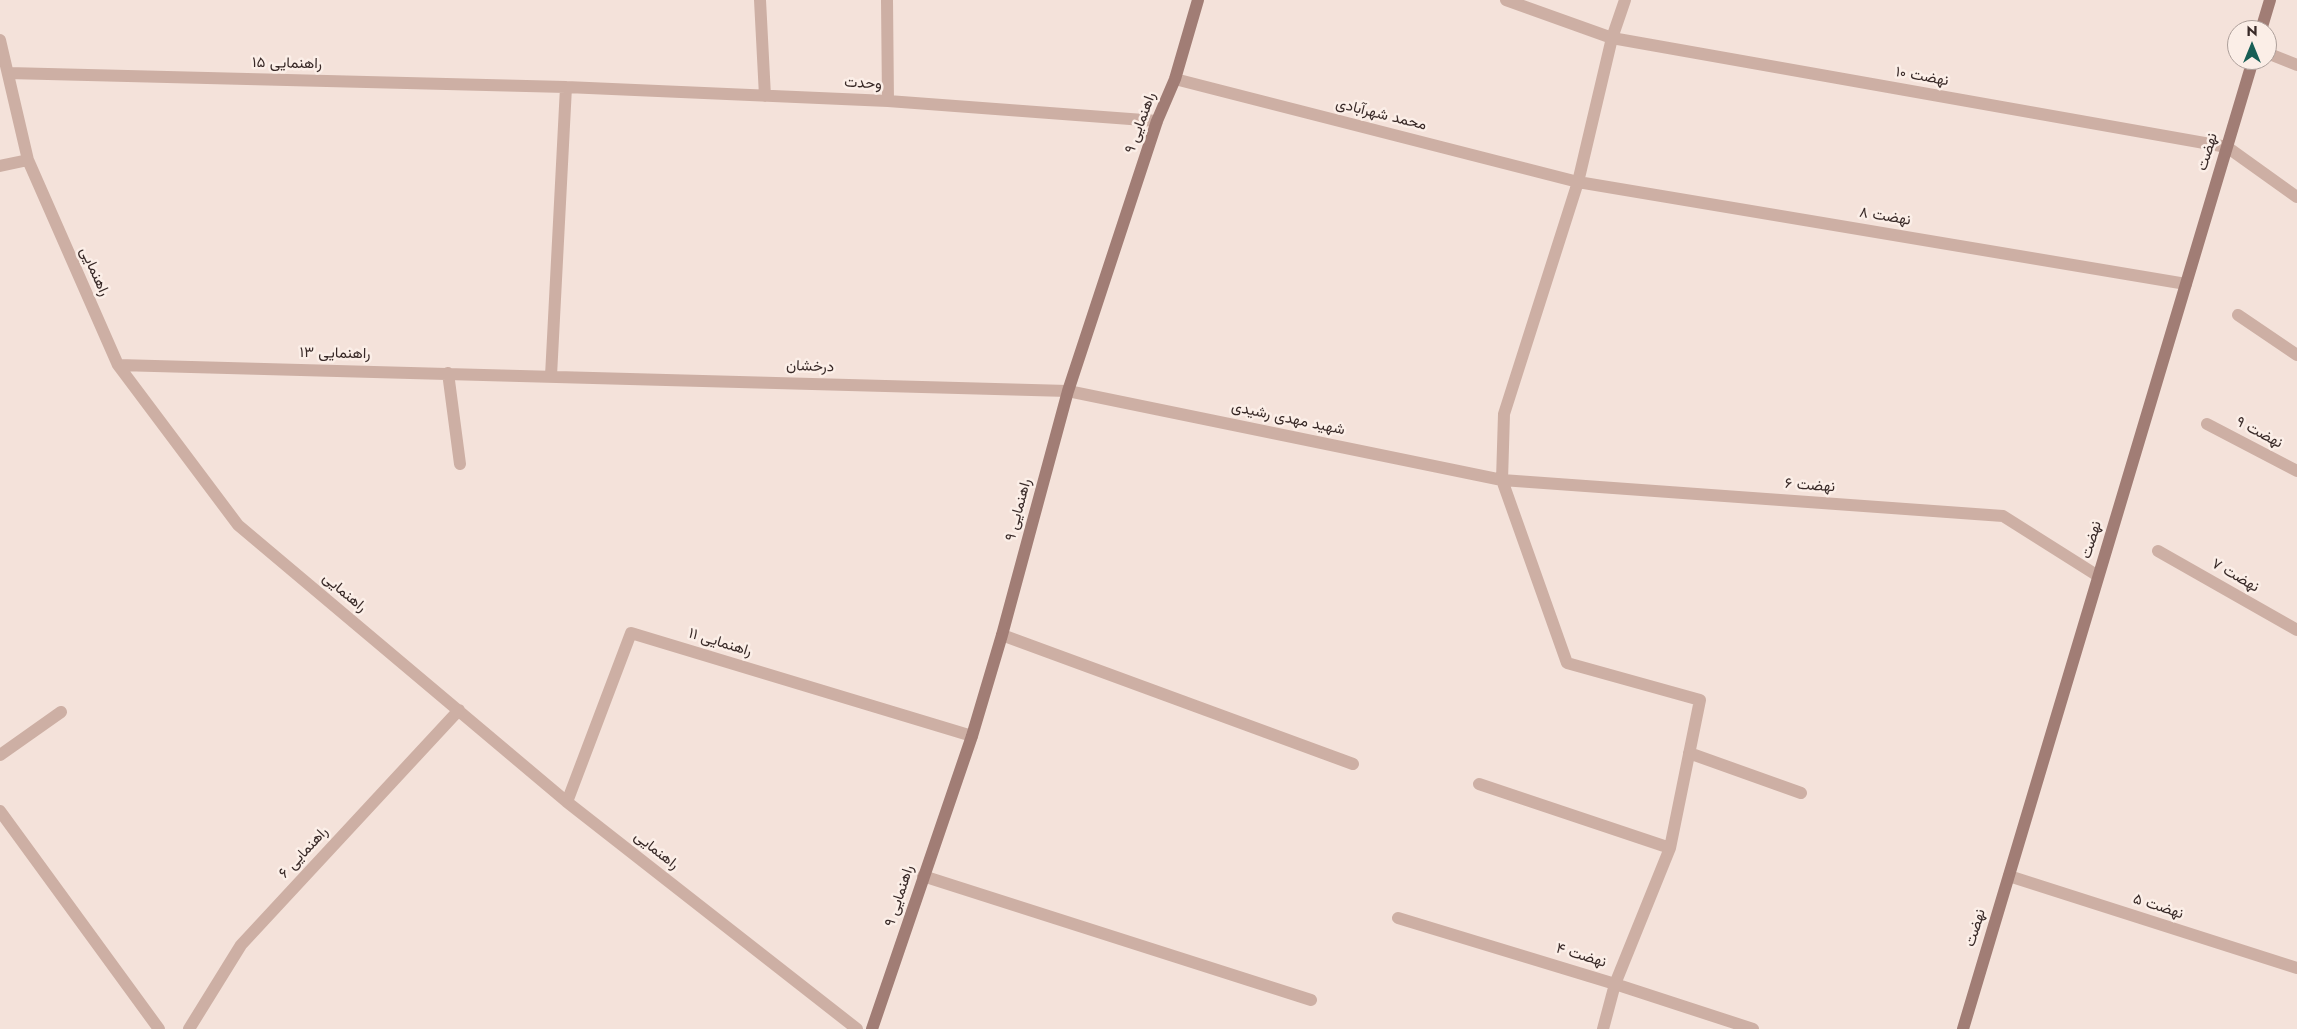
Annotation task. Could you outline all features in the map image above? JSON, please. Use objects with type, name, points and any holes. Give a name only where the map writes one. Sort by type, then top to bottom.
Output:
[{"type":"street","points":[[760,0],[765,96]]},
{"type":"street","points":[[887,0],[888,101]]},
{"type":"street","name":"راهنمایی ۹","points":[[872,1029],[972,736],[1002,636],[1068,391],[1157,121],[1175,79],[1198,0]]},
{"type":"street","name":"نهضت ۱۰","points":[[1506,0],[1612,38],[2227,147]]},
{"type":"street","points":[[1603,1029],[1615,984],[1670,848],[1700,700],[1567,663],[1502,480],[1504,414],[1578,182],[1612,38],[1625,0]]},
{"type":"street","points":[[2265,20],[2270,0]]},
{"type":"street","name":"راهنمایی","points":[[0,40],[28,160],[118,365],[238,525],[567,802],[857,1029]]},
{"type":"street","points":[[2277,56],[2297,65]]},
{"type":"street","name":"نهضت","points":[[1963,1029],[2249,70]]},
{"type":"street","name":"راهنمایی ۱۵","points":[[8,73],[566,87]]},
{"type":"street","name":"محمد شهرآبادی","points":[[1175,79],[1578,182]]},
{"type":"street","points":[[551,376],[566,87]]},
{"type":"street","name":"وحدت","points":[[566,87],[888,101],[1157,121]]},
{"type":"street","points":[[2227,147],[2297,197]]},
{"type":"street","points":[[0,166],[28,160]]},
{"type":"street","name":"نهضت ۸","points":[[1578,182],[2186,284]]},
{"type":"street","points":[[2238,315],[2297,356]]},
{"type":"street","name":"راهنمایی ۱۳","points":[[118,365],[551,376]]},
{"type":"street","points":[[448,373],[460,464]]},
{"type":"street","name":"درخشان","points":[[551,376],[1068,391]]},
{"type":"street","name":"شهید مهدی رشیدی","points":[[1068,391],[1502,480]]},
{"type":"street","name":"نهضت ۹","points":[[2207,424],[2297,471]]},
{"type":"street","name":"نهضت ۶","points":[[1502,480],[2003,516],[2098,576]]},
{"type":"street","name":"نهضت ۷","points":[[2158,551],[2297,630]]},
{"type":"street","name":"راهنمایی ۱۱","points":[[567,802],[631,633],[972,736]]},
{"type":"street","points":[[1002,636],[1353,764]]},
{"type":"street","name":"راهنمایی ۶","points":[[189,1029],[241,945],[459,710]]},
{"type":"street","points":[[0,754],[61,712]]},
{"type":"street","points":[[1689,753],[1801,793]]},
{"type":"street","points":[[1479,784],[1670,848]]},
{"type":"street","points":[[0,811],[159,1029]]},
{"type":"street","points":[[923,876],[1311,1000]]},
{"type":"street","name":"نهضت ۵","points":[[2009,876],[2297,968]]},
{"type":"street","name":"نهضت ۴","points":[[1398,918],[1615,984],[1753,1029]]}]
